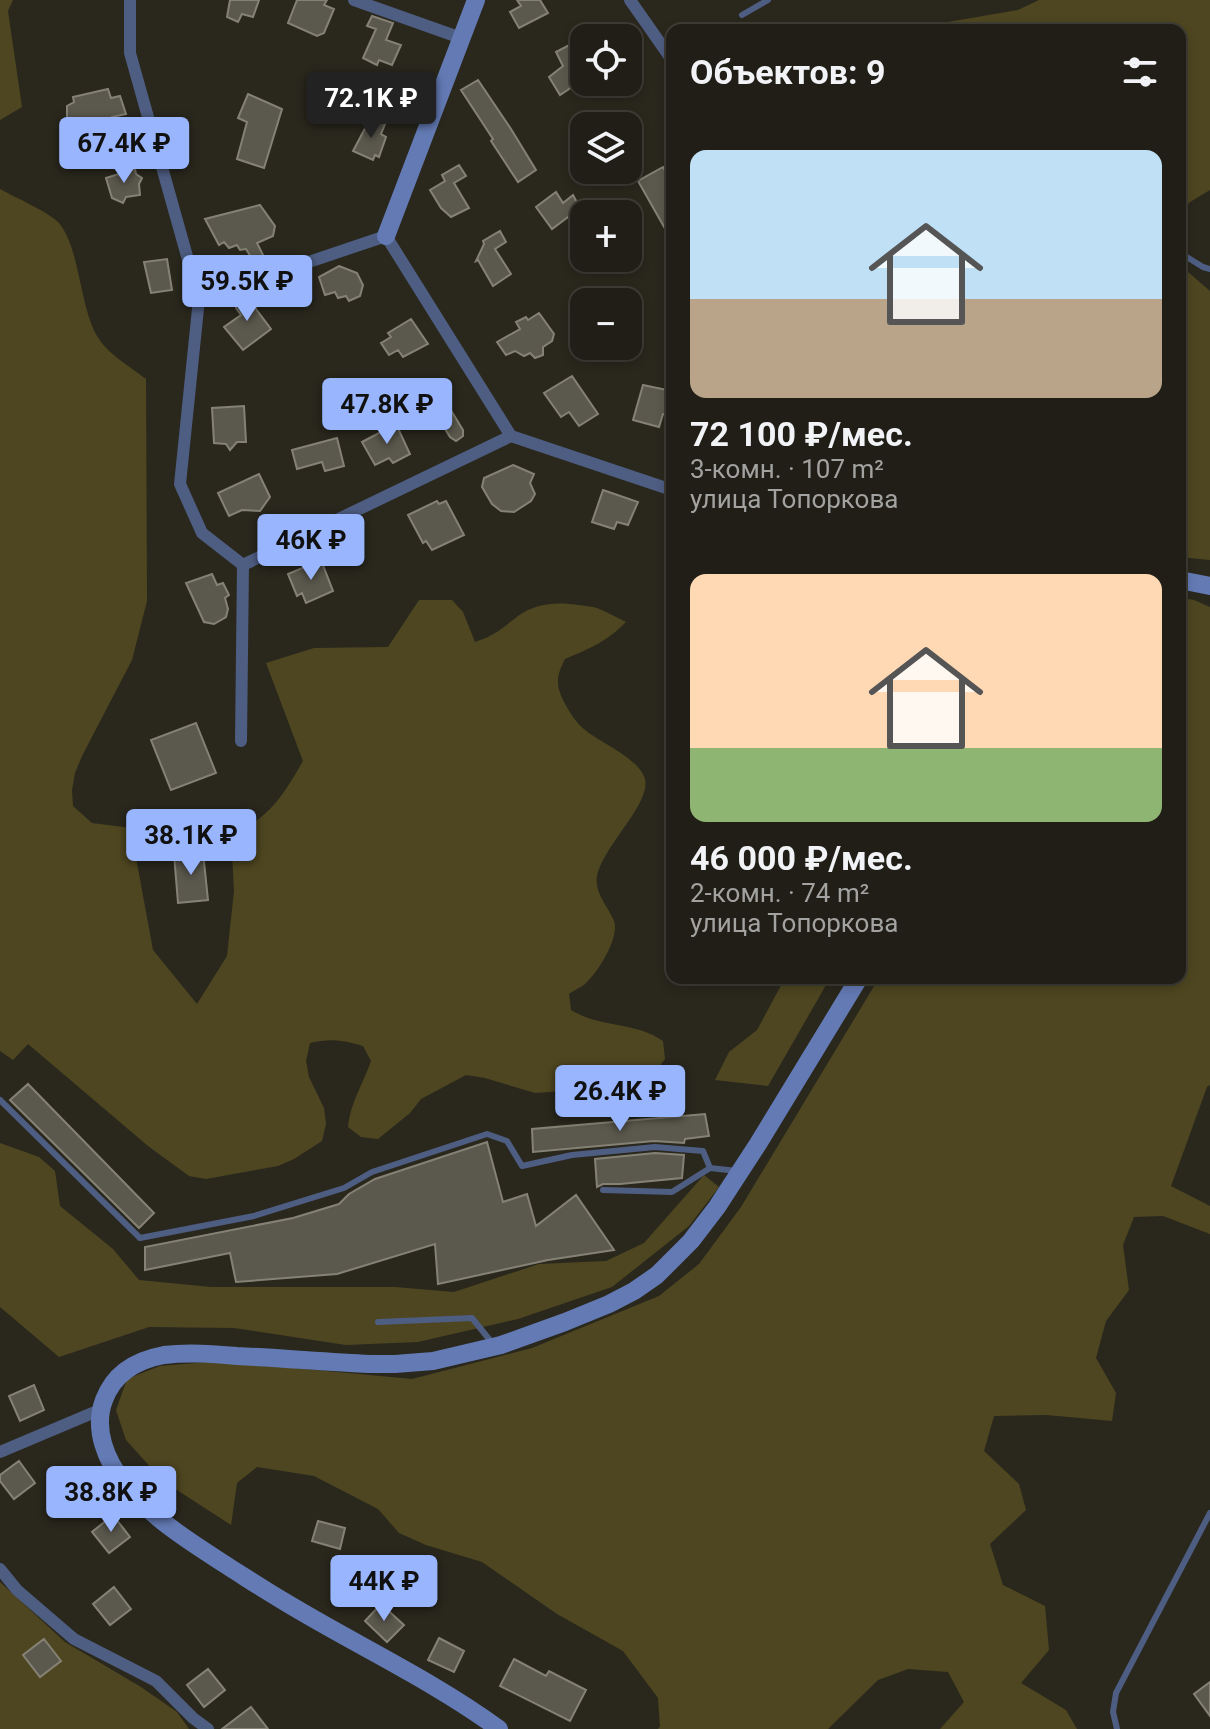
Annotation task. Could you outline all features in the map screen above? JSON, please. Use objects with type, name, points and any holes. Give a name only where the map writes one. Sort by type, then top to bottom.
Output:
[{"type":"main road","points":[[386,236],[476,0]]},
{"type":"main road","points":[[1186,581],[1210,586]]},
{"type":"main road","points":[[499,1729],[441,1690],[286,1603],[165,1523],[130,1491],[112,1466],[102,1441],[102,1407],[112,1384],[126,1369],[163,1355],[208,1354],[395,1364],[447,1359],[565,1322],[634,1291],[681,1253],[701,1229],[740,1172],[855,984]]},
{"type":"street","points":[[130,0],[130,53],[199,299],[180,484],[202,533],[243,565]]},
{"type":"street","points":[[354,0],[461,38]]},
{"type":"street","points":[[630,0],[666,51]]},
{"type":"street","points":[[199,299],[386,236],[511,436],[666,488]]},
{"type":"street","points":[[243,565],[511,436]]},
{"type":"street","points":[[241,741],[243,565]]},
{"type":"street","points":[[0,1452],[102,1407]]},
{"type":"street","points":[[0,1569],[17,1590],[74,1639],[156,1681],[208,1729]]},
{"type":"lane","points":[[742,15],[768,0]]},
{"type":"lane","points":[[1186,257],[1210,269]]},
{"type":"lane","points":[[0,1100],[140,1238],[254,1216],[344,1188],[372,1172],[487,1134],[507,1141],[522,1166],[572,1155],[655,1147],[703,1151],[710,1168]]},
{"type":"lane","points":[[603,1190],[672,1192],[710,1168],[740,1172]]},
{"type":"lane","points":[[378,1322],[472,1318],[496,1346]]},
{"type":"lane","points":[[1117,1729],[1113,1712],[1116,1693],[1210,1513]]},
{"type":"shaded area","points":[[0,0],[13,0],[8,11],[22,107],[0,120]]},
{"type":"shaded area","points":[[1039,0],[1210,0],[1210,190],[1186,207],[1186,24],[944,24],[1018,10]]},
{"type":"shaded area","points":[[0,189],[59,223],[72,248],[92,327],[103,345],[146,379],[147,601],[132,660],[82,756],[72,790],[73,806],[92,823],[139,829],[134,847],[153,950],[197,1004],[227,956],[234,891],[231,834],[256,821],[274,805],[303,761],[266,663],[314,648],[388,647],[419,600],[452,600],[463,612],[475,642],[540,606],[595,607],[626,622],[598,644],[565,659],[559,675],[559,689],[568,710],[581,726],[636,765],[645,779],[645,789],[634,813],[601,864],[597,876],[599,894],[614,921],[614,937],[595,973],[584,985],[569,994],[571,1010],[595,1020],[641,1030],[663,1041],[665,1059],[654,1073],[640,1083],[623,1087],[535,1093],[466,1075],[421,1099],[410,1113],[378,1139],[361,1137],[348,1127],[354,1102],[371,1061],[363,1046],[337,1040],[310,1043],[306,1061],[309,1077],[324,1108],[326,1124],[322,1141],[278,1166],[206,1179],[189,1176],[148,1146],[28,1044],[13,1060],[0,1051]]},
{"type":"shaded area","points":[[1186,270],[1210,291],[1210,560],[1186,558]]},
{"type":"shaded area","points":[[1186,599],[1210,607],[1210,1085],[1171,1186],[1210,1206],[1210,1234],[1163,1216],[1134,1217],[1123,1245],[1129,1290],[1106,1321],[1096,1358],[1116,1393],[1112,1421],[1047,1415],[994,1416],[984,1451],[1019,1484],[1026,1510],[990,1544],[1003,1585],[1045,1606],[1049,1650],[1021,1683],[1066,1710],[1077,1729],[940,1729],[964,1702],[948,1672],[908,1669],[878,1680],[828,1729],[658,1729],[658,1698],[623,1651],[557,1614],[482,1562],[426,1545],[399,1533],[378,1509],[314,1476],[257,1467],[237,1483],[231,1525],[163,1481],[126,1440],[116,1410],[127,1379],[160,1366],[220,1361],[412,1379],[532,1348],[659,1296],[699,1264],[741,1207],[875,984],[1186,984]]},
{"type":"shaded area","points":[[782,984],[827,984],[768,1086],[715,1080],[729,1052],[757,1030]]},
{"type":"shaded area","points":[[0,1143],[39,1157],[55,1171],[60,1206],[113,1249],[139,1280],[211,1287],[395,1287],[454,1292],[539,1264],[606,1261],[644,1243],[704,1175],[719,1187],[689,1226],[612,1287],[518,1319],[418,1342],[346,1345],[234,1328],[149,1327],[59,1357],[0,1307]]},
{"type":"shaded area","points":[[0,1582],[65,1642],[177,1712],[189,1729],[0,1729]]},
{"type":"building","points":[[230,0],[259,0],[253,17],[242,14],[238,22],[227,17]]},
{"type":"building","points":[[297,0],[327,0],[324,5],[334,9],[324,33],[317,36],[288,23]]},
{"type":"building","points":[[517,0],[540,0],[548,13],[519,28],[510,12],[521,6]]},
{"type":"building","points":[[372,16],[393,23],[386,40],[401,45],[392,65],[379,60],[377,65],[363,58],[376,29],[367,26]]},
{"type":"building","points":[[570,45],[570,88],[560,95],[549,77],[563,66],[556,52]]},
{"type":"building","points":[[478,80],[536,170],[518,182],[461,90]]},
{"type":"building","points":[[108,89],[111,98],[120,96],[126,114],[112,117],[115,128],[86,132],[74,129],[67,119],[67,106],[74,102],[73,97]]},
{"type":"building","points":[[248,94],[282,109],[264,168],[237,159],[247,122],[238,118]]},
{"type":"building","points":[[370,119],[385,124],[381,134],[386,137],[379,157],[375,155],[373,160],[353,151]]},
{"type":"building","points":[[459,165],[466,176],[454,183],[469,208],[451,217],[430,190],[445,181],[442,175]]},
{"type":"building","points":[[663,167],[666,172],[666,230],[640,184],[642,179]]},
{"type":"building","points":[[135,169],[142,178],[140,195],[126,197],[123,203],[112,198],[106,178]]},
{"type":"building","points":[[556,192],[563,203],[573,195],[576,200],[570,200],[570,216],[552,229],[536,207]]},
{"type":"building","points":[[260,205],[275,226],[273,236],[257,243],[264,257],[254,262],[246,249],[240,250],[237,245],[229,248],[224,242],[219,245],[205,219]]},
{"type":"building","points":[[500,231],[506,242],[495,249],[511,274],[493,286],[476,261],[483,241]]},
{"type":"building","points":[[167,259],[172,290],[151,293],[144,262]]},
{"type":"building","points":[[339,266],[357,273],[363,285],[360,296],[349,301],[346,296],[338,298],[335,292],[325,295],[319,277]]},
{"type":"building","points":[[243,297],[257,301],[256,309],[271,329],[243,350],[224,327],[241,315],[236,308],[237,300]]},
{"type":"building","points":[[539,313],[554,334],[552,341],[543,347],[543,355],[535,358],[530,353],[524,356],[515,351],[506,355],[497,342],[520,329],[516,322],[526,317],[528,320]]},
{"type":"building","points":[[411,319],[428,344],[403,357],[398,350],[389,355],[381,343],[391,337],[388,333]]},
{"type":"building","points":[[572,376],[598,414],[579,426],[569,412],[561,417],[544,393]]},
{"type":"building","points":[[643,385],[666,390],[666,414],[663,414],[659,427],[633,420]]},
{"type":"building","points":[[244,406],[246,442],[237,442],[230,450],[226,444],[214,443],[212,408]]},
{"type":"building","points":[[452,412],[463,430],[463,436],[456,441],[439,419]]},
{"type":"building","points":[[396,424],[410,454],[393,463],[389,458],[375,465],[362,442]]},
{"type":"building","points":[[337,438],[344,466],[325,471],[322,462],[297,469],[292,450]]},
{"type":"building","points":[[513,465],[534,474],[530,483],[535,494],[531,501],[514,512],[501,511],[492,504],[482,487],[484,478]]},
{"type":"building","points":[[259,474],[270,497],[260,511],[242,510],[229,516],[218,493]]},
{"type":"building","points":[[603,490],[638,502],[628,525],[617,522],[614,529],[592,522]]},
{"type":"building","points":[[437,501],[439,504],[446,501],[464,535],[432,550],[426,541],[423,543],[408,515]]},
{"type":"building","points":[[321,560],[333,591],[306,603],[302,593],[297,596],[288,574]]},
{"type":"building","points":[[212,574],[217,585],[223,583],[229,595],[225,598],[228,609],[226,617],[214,624],[204,622],[186,583]]},
{"type":"building","points":[[196,723],[216,773],[171,790],[151,740]]},
{"type":"building","points":[[203,852],[208,900],[178,903],[174,854]]},
{"type":"building","points":[[28,1084],[154,1213],[139,1228],[10,1100]]},
{"type":"building","points":[[705,1114],[709,1136],[685,1139],[684,1143],[654,1141],[533,1152],[532,1129]]},
{"type":"building","points":[[487,1142],[503,1202],[527,1194],[536,1226],[576,1195],[614,1250],[548,1260],[438,1284],[435,1244],[337,1274],[236,1282],[230,1253],[145,1270],[145,1247],[293,1218],[339,1204],[349,1194],[375,1179]]},
{"type":"building","points":[[655,1153],[684,1155],[682,1178],[597,1187],[595,1159]]},
{"type":"building","points":[[34,1385],[44,1410],[20,1421],[9,1396]]},
{"type":"building","points":[[19,1461],[35,1483],[14,1499],[0,1481],[0,1475]]},
{"type":"building","points":[[113,1515],[130,1537],[109,1553],[92,1532]]},
{"type":"building","points":[[318,1521],[345,1528],[340,1549],[312,1541]]},
{"type":"building","points":[[114,1587],[131,1609],[110,1625],[93,1604]]},
{"type":"building","points":[[381,1604],[404,1625],[387,1642],[365,1621]]},
{"type":"building","points":[[439,1638],[464,1651],[454,1672],[428,1660]]},
{"type":"building","points":[[44,1639],[61,1661],[40,1677],[23,1655]]},
{"type":"building","points":[[514,1659],[546,1676],[549,1671],[586,1690],[570,1721],[500,1686]]},
{"type":"building","points":[[208,1669],[225,1690],[204,1707],[187,1685]]},
{"type":"building","points":[[1210,1682],[1210,1716],[1194,1694]]},
{"type":"building","points":[[251,1707],[268,1729],[222,1729]]}]
